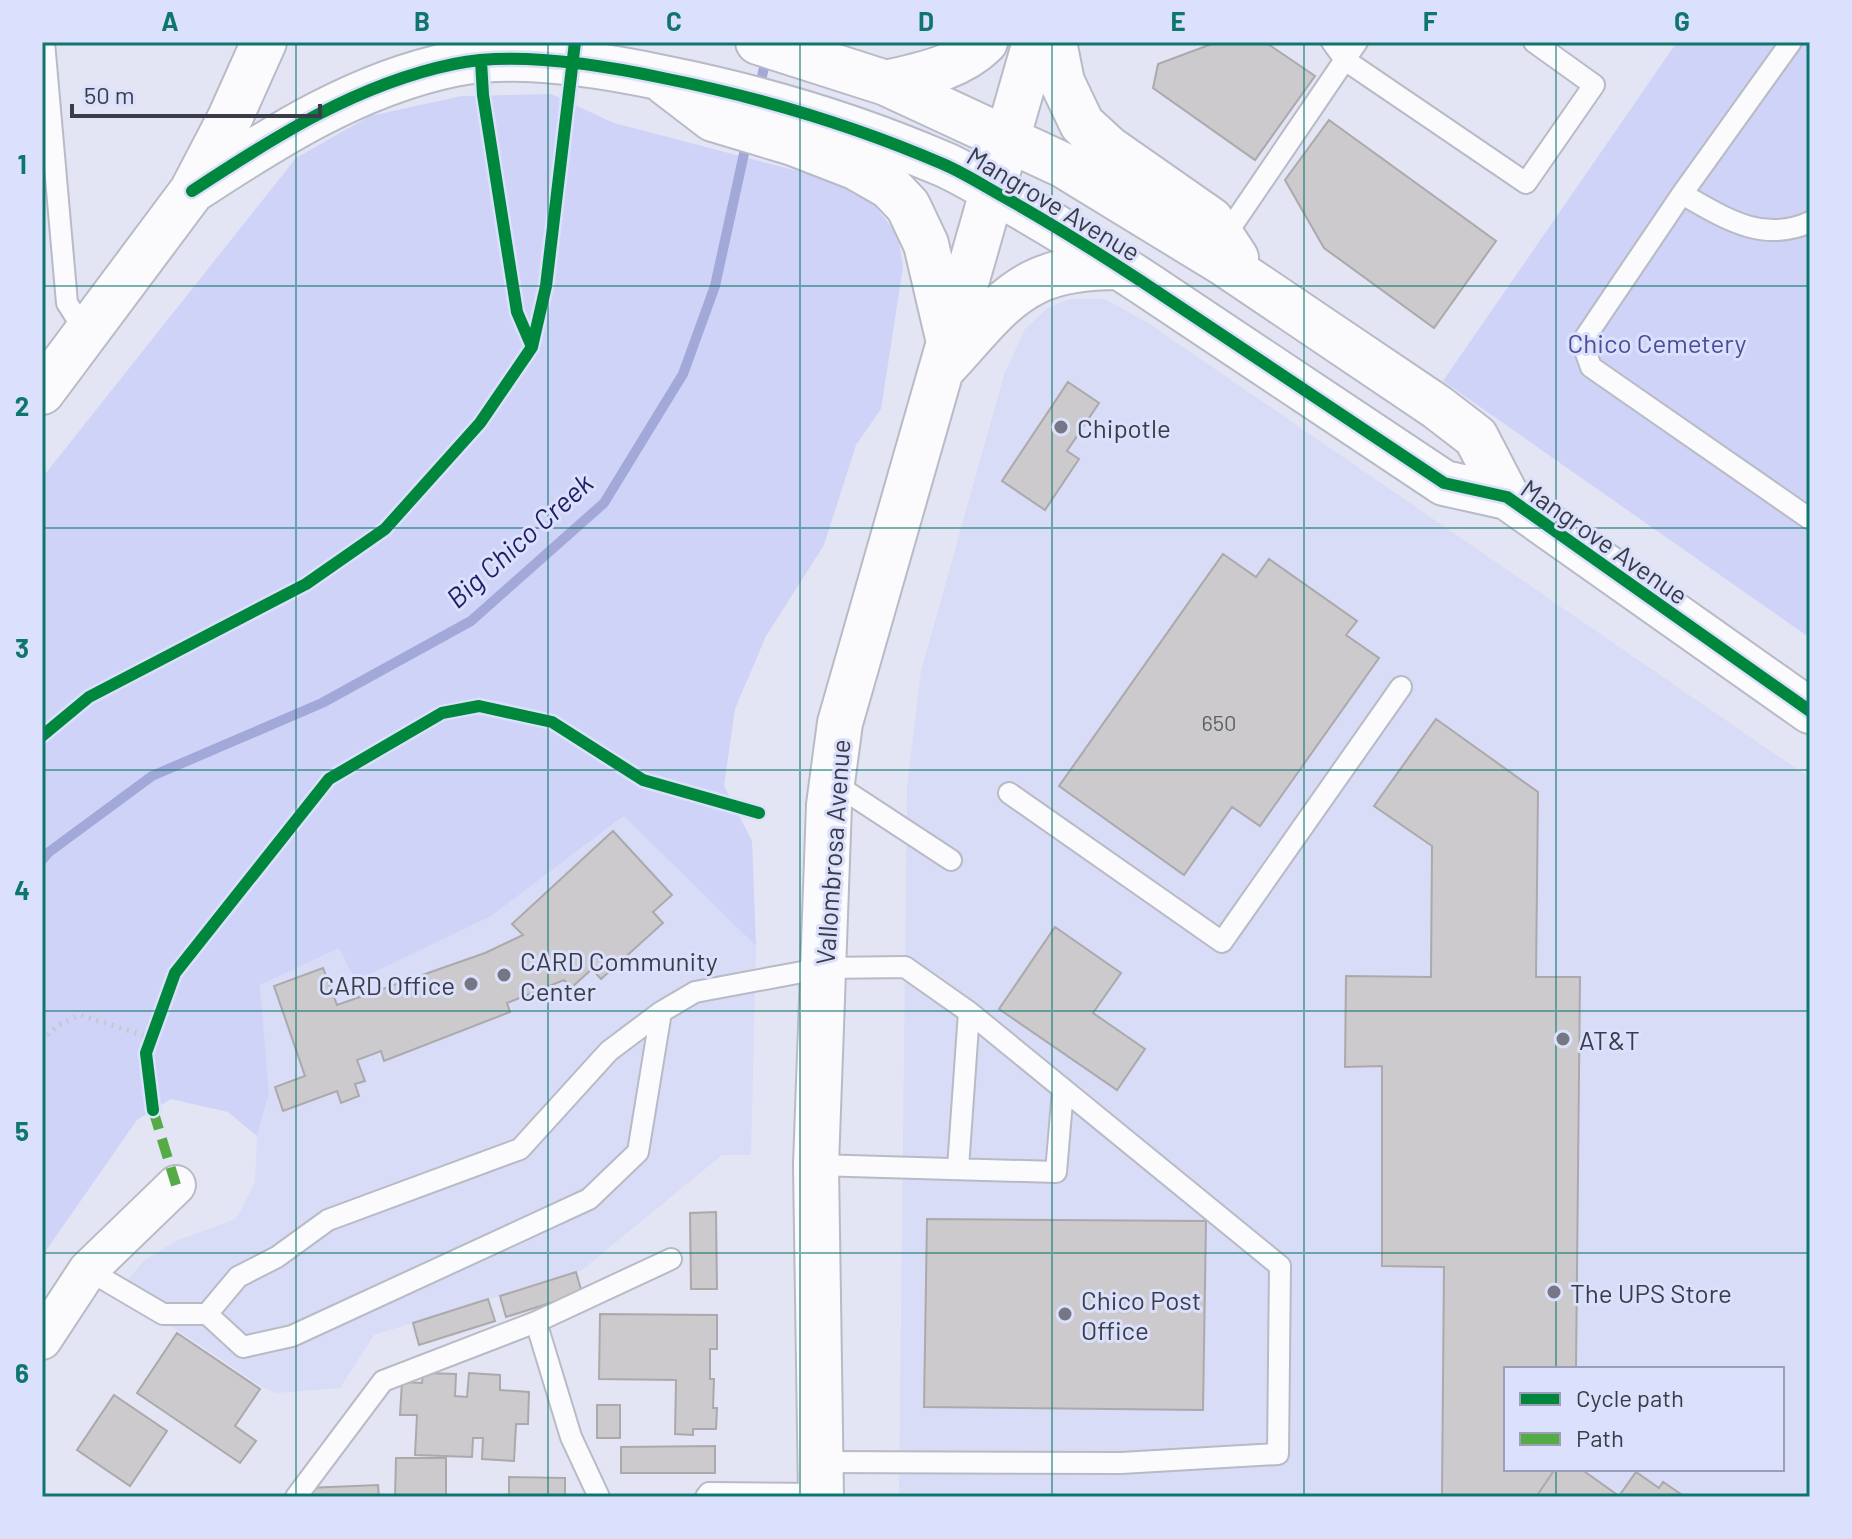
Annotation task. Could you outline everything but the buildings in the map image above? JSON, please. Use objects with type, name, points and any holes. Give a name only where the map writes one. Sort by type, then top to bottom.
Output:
[{"type":"street","points":[[42,392],[192,191],[230,118],[264,42]]},
{"type":"street","name":"Mangrove Avenue","points":[[758,42],[886,83],[1063,165],[1250,281],[1437,407],[1476,437],[1507,497]]},
{"type":"street","points":[[886,83],[935,71],[970,54],[985,42]]},
{"type":"street","name":"Vallombrosa Avenue","points":[[820,1484],[816,1165],[832,782],[840,723],[1035,42]]},
{"type":"street","points":[[1054,42],[1062,82],[1082,124],[1108,148],[1211,220],[1250,281]]},
{"type":"street","points":[[192,191],[267,141],[324,110],[403,76],[458,63],[535,60],[602,66],[657,77],[713,119],[797,127],[890,187],[908,206],[926,244],[946,355]]},
{"type":"street","name":"Mangrove Avenue","points":[[797,127],[946,165],[993,191],[1120,267],[1444,483],[1507,497],[1810,711]]},
{"type":"street","points":[[946,355],[1010,298],[1036,281],[1084,268],[1120,267]]},
{"type":"street","points":[[42,1340],[88,1270],[176,1185]]},
{"type":"lane","points":[[44,42],[67,303],[86,333]]},
{"type":"lane","points":[[1332,42],[1345,60],[1526,183],[1594,85],[1534,42]]},
{"type":"lane","points":[[1223,239],[1357,42]]},
{"type":"lane","points":[[1791,42],[1682,194],[1582,342],[1591,367],[1810,519]]},
{"type":"lane","points":[[1682,194],[1756,230],[1792,230],[1810,222]]},
{"type":"lane","points":[[1009,793],[1222,942],[1401,687]]},
{"type":"lane","points":[[832,782],[951,860]]},
{"type":"lane","points":[[207,1314],[238,1277],[277,1257],[328,1220],[520,1149],[609,1051],[661,1012],[695,992],[824,968],[905,967],[969,1012],[1280,1266],[1278,1454],[820,1484],[709,1493],[706,1497]]},
{"type":"lane","points":[[88,1270],[163,1314],[207,1314],[243,1347],[292,1336],[589,1199],[638,1152],[661,1012]]},
{"type":"lane","points":[[958,1168],[969,1012]]},
{"type":"lane","points":[[816,1165],[1056,1172],[1063,1090]]},
{"type":"lane","points":[[296,1497],[383,1381],[536,1322],[671,1259]]},
{"type":"lane","points":[[536,1322],[571,1437],[599,1497]]},
{"type":"path","points":[[42,1041],[58,1025],[80,1015],[106,1025],[154,1032],[146,1053]]},
{"type":"shaded area","points":[[1069,299],[1105,299],[1148,323],[1810,778],[1810,1497],[899,1497],[907,787],[921,671],[1004,375],[1025,329],[1048,308]]},
{"type":"shaded area","points":[[625,816],[756,946],[751,1155],[722,1155],[582,1270],[374,1335],[340,1388],[276,1393],[262,1387],[118,1290],[145,1260],[176,1241],[236,1219],[255,1183],[257,1136],[269,1093],[260,985],[340,947],[356,981],[491,916]]},
{"type":"green space","name":"Chico Cemetery","points":[[1677,42],[1810,42],[1810,638],[1443,381]]},
{"type":"green space","points":[[551,94],[614,123],[824,178],[874,204],[898,236],[903,267],[881,409],[856,445],[824,545],[766,636],[735,709],[724,786],[752,841],[756,946],[624,816],[491,916],[356,981],[339,948],[260,985],[269,1093],[257,1136],[228,1112],[171,1099],[137,1120],[47,1249],[42,1270],[42,478],[296,158],[370,116],[462,96]]},
{"type":"waterway","name":"Big Chico Creek","points":[[759,90],[767,54]]},
{"type":"waterway","name":"Big Chico Creek","points":[[42,860],[152,776],[322,703],[471,621],[604,503],[683,374],[715,286],[747,140]]},
{"type":"marked path","points":[[153,1110],[176,1185]]},
{"type":"cycle path","points":[[42,736],[89,697],[306,584],[385,529],[480,423],[532,347],[546,286],[575,42]]},
{"type":"cycle path","points":[[192,191],[285,132],[350,99],[418,73],[478,60],[531,59],[613,68],[734,94],[840,125],[951,168],[1046,222],[1150,287],[1444,483],[1507,497],[1810,711]]},
{"type":"cycle path","points":[[481,61],[483,95],[517,312],[532,347]]},
{"type":"cycle path","points":[[153,1110],[146,1053],[175,973],[329,779],[442,713],[479,706],[552,722],[643,780],[759,813]]},
{"type":"place","name":"Chipotle","points":[[1061,427]]},
{"type":"place","name":"CARD Community Center","points":[[504,975]]},
{"type":"place","name":"CARD Office","points":[[471,984]]},
{"type":"place","name":"AT&T","points":[[1563,1039]]},
{"type":"place","name":"The UPS Store","points":[[1554,1292]]},
{"type":"place","name":"Chico Post Office","points":[[1065,1314]]}]
